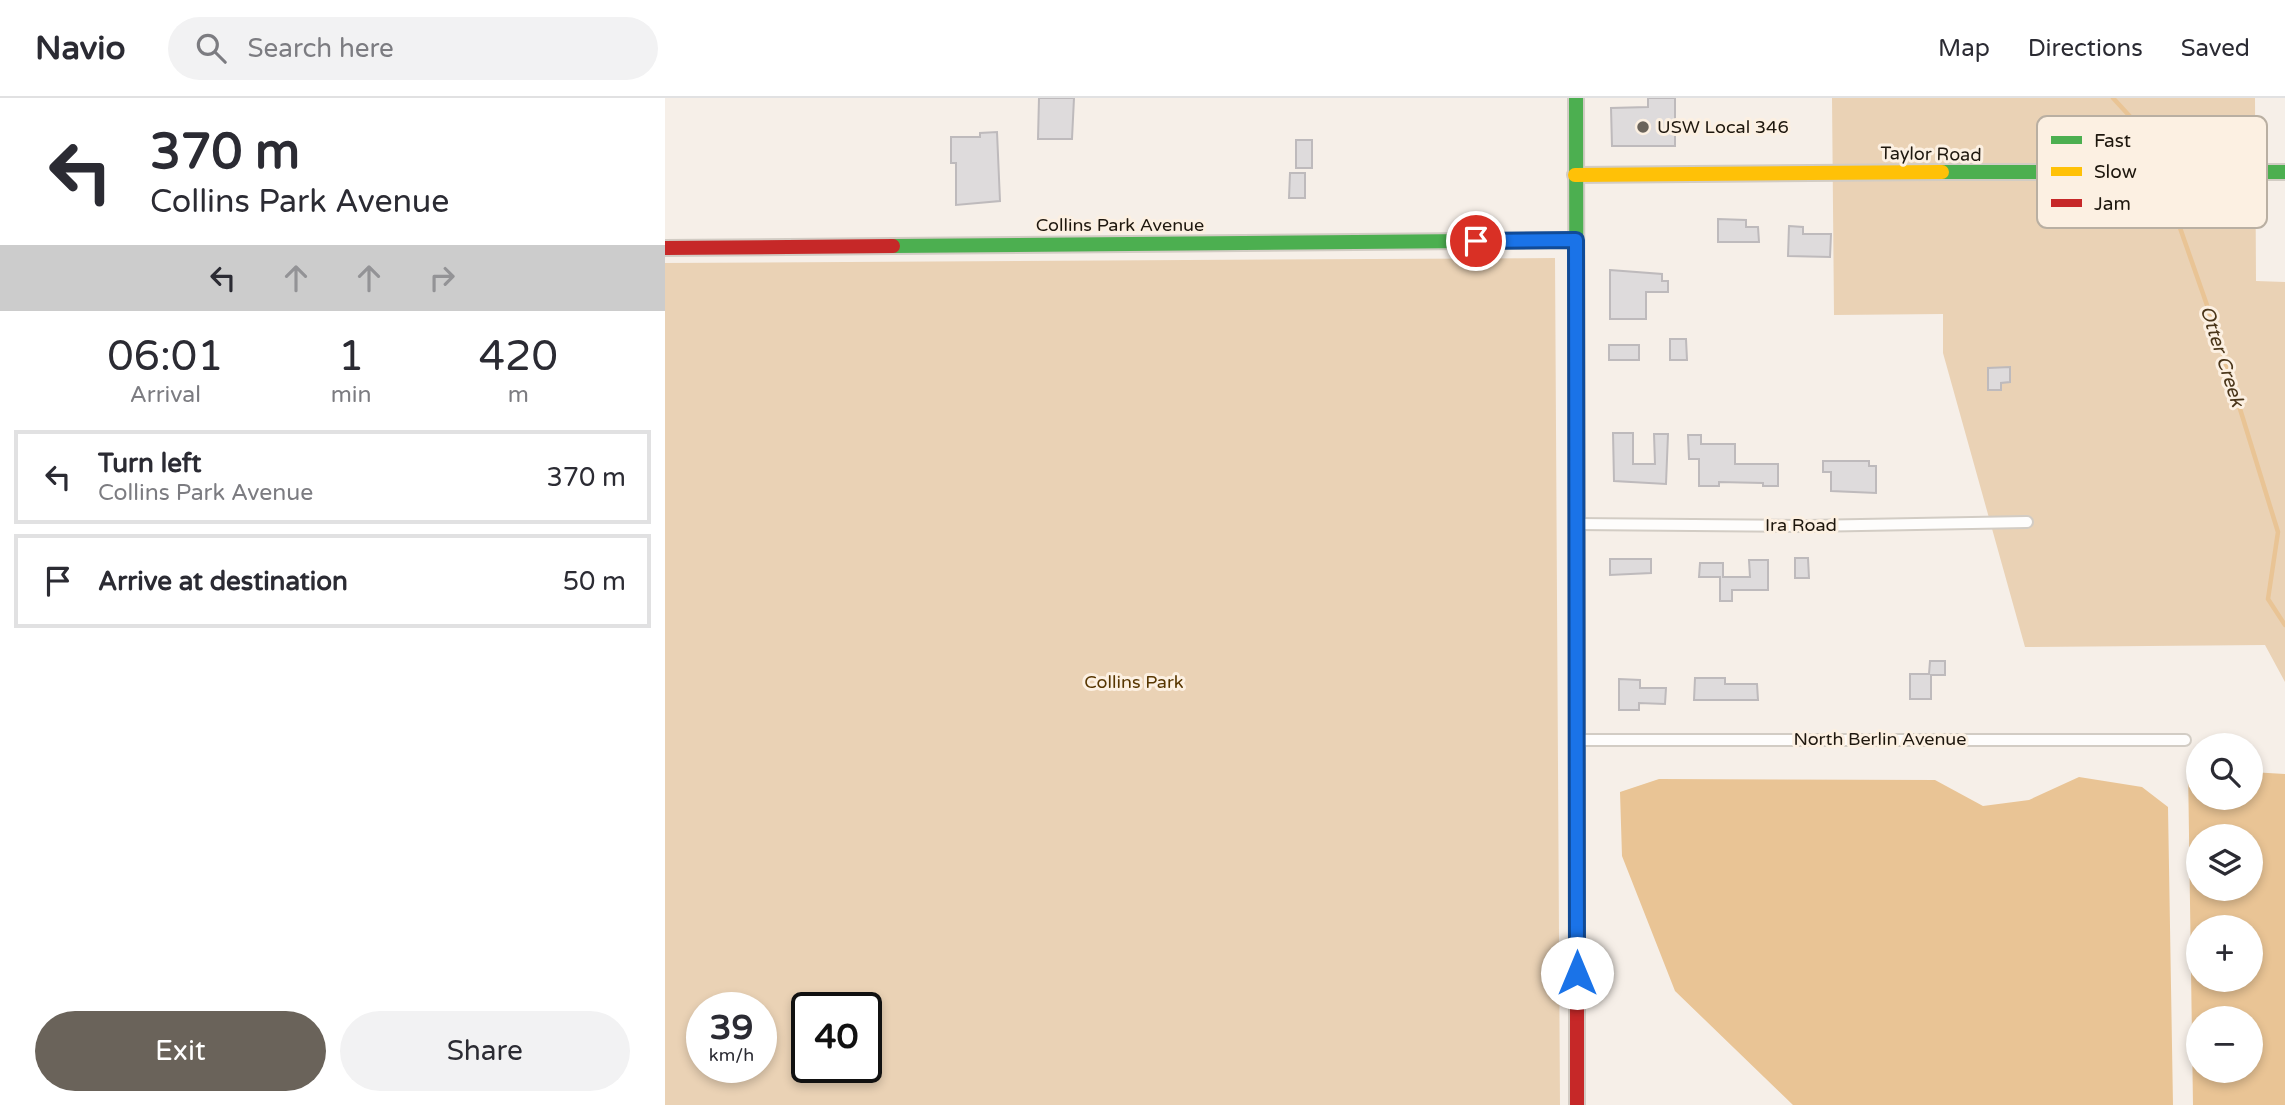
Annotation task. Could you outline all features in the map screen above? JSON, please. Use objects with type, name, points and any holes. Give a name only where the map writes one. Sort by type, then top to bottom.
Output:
[{"type":"street","points":[[1576,98],[1577,1105]]},
{"type":"street","name":"Taylor Road","points":[[1575,175],[1813,170],[2037,174]]},
{"type":"street","name":"Taylor Road","points":[[2267,172],[2285,172]]},
{"type":"street","name":"Collins Park Avenue","points":[[665,248],[1576,240]]},
{"type":"street","name":"Ira Road","points":[[1576,524],[1806,526],[2027,522]]},
{"type":"street","name":"North Berlin Avenue","points":[[1576,740],[2185,740]]},
{"type":"green space","points":[[1832,98],[2255,98],[2255,116],[2037,116],[2037,228],[2256,228],[2256,281],[2285,282],[2285,682],[2265,645],[2025,647],[1943,353],[1943,314],[1834,315]]},
{"type":"green space","name":"Collins Park","points":[[1555,258],[1560,1105],[665,1105],[665,263]]},
{"type":"shaded area","points":[[2263,773],[2285,774],[2285,1105],[2193,1105],[2193,1083],[2263,1083],[2263,1006],[2192,1006],[2191,992],[2263,992],[2263,915],[2190,915],[2190,901],[2263,901],[2263,824],[2189,824],[2189,810],[2263,810]]},
{"type":"shaded area","points":[[2079,777],[2142,787],[2168,807],[2173,1105],[1793,1105],[1675,991],[1622,856],[1620,792],[1659,779],[1935,780],[1983,806],[2029,800]]},
{"type":"building","points":[[1039,98],[1074,98],[1072,139],[1038,139]]},
{"type":"building","name":"USW Local 346","points":[[1648,98],[1675,98],[1675,146],[1612,146],[1611,108],[1648,107]]},
{"type":"building","points":[[997,132],[1000,201],[956,205],[956,163],[951,163],[951,137],[980,137],[980,133]]},
{"type":"building","points":[[1296,140],[1312,140],[1312,168],[1296,168]]},
{"type":"building","points":[[1290,173],[1305,173],[1305,198],[1289,198]]},
{"type":"building","points":[[1718,219],[1746,220],[1746,227],[1758,227],[1759,242],[1718,242]]},
{"type":"building","points":[[1789,226],[1803,227],[1803,234],[1831,234],[1830,257],[1788,256]]},
{"type":"building","points":[[1610,270],[1662,274],[1662,281],[1668,281],[1668,292],[1646,292],[1646,319],[1610,319]]},
{"type":"building","points":[[1670,339],[1686,339],[1687,360],[1670,360]]},
{"type":"building","points":[[1609,345],[1639,345],[1639,360],[1609,360]]},
{"type":"building","points":[[2010,367],[2010,382],[2001,383],[2001,390],[1988,390],[1988,368]]},
{"type":"building","points":[[1613,433],[1633,433],[1633,464],[1655,464],[1654,434],[1668,434],[1666,484],[1614,481]]},
{"type":"building","points":[[1688,435],[1701,435],[1701,444],[1735,444],[1735,464],[1778,464],[1778,486],[1719,482],[1719,486],[1699,486],[1699,459],[1689,459]]},
{"type":"building","points":[[1823,461],[1869,461],[1869,466],[1876,466],[1876,493],[1831,491],[1831,472],[1823,472]]},
{"type":"building","points":[[1795,558],[1808,558],[1809,578],[1795,578]]},
{"type":"building","points":[[1610,559],[1651,559],[1651,573],[1610,575]]},
{"type":"building","points":[[1749,560],[1768,560],[1768,590],[1732,590],[1732,601],[1720,601],[1720,577],[1699,577],[1700,563],[1723,563],[1723,577],[1750,577]]},
{"type":"building","points":[[1930,661],[1945,661],[1945,675],[1931,675],[1931,699],[1910,699],[1910,674],[1929,674]]},
{"type":"building","points":[[1695,678],[1725,678],[1725,684],[1757,684],[1758,700],[1694,700]]},
{"type":"building","points":[[1619,679],[1640,680],[1640,688],[1666,688],[1665,704],[1639,703],[1639,710],[1619,710]]},
{"type":"waterway","name":"Otter Creek","points":[[2113,98],[2130,116]]},
{"type":"waterway","name":"Otter Creek","points":[[2180,228],[2216,331],[2278,532],[2268,599],[2285,625]]},
{"type":"traffic: fast","points":[[1576,98],[1577,639]]},
{"type":"traffic: fast","points":[[1942,172],[2037,172]]},
{"type":"traffic: fast","points":[[2267,172],[2285,172]]},
{"type":"traffic: fast","points":[[893,246],[1576,240]]},
{"type":"traffic: slow","points":[[1575,175],[1942,172]]},
{"type":"traffic: slow","points":[[1577,639],[1577,977]]},
{"type":"traffic: jam","points":[[665,248],[893,246]]},
{"type":"traffic: jam","points":[[1577,977],[1577,1105]]},
{"type":"place","name":"USW Local 346","points":[[1643,127]]},
{"type":"route","points":[[1476,241],[1576,240],[1577,973]]}]
